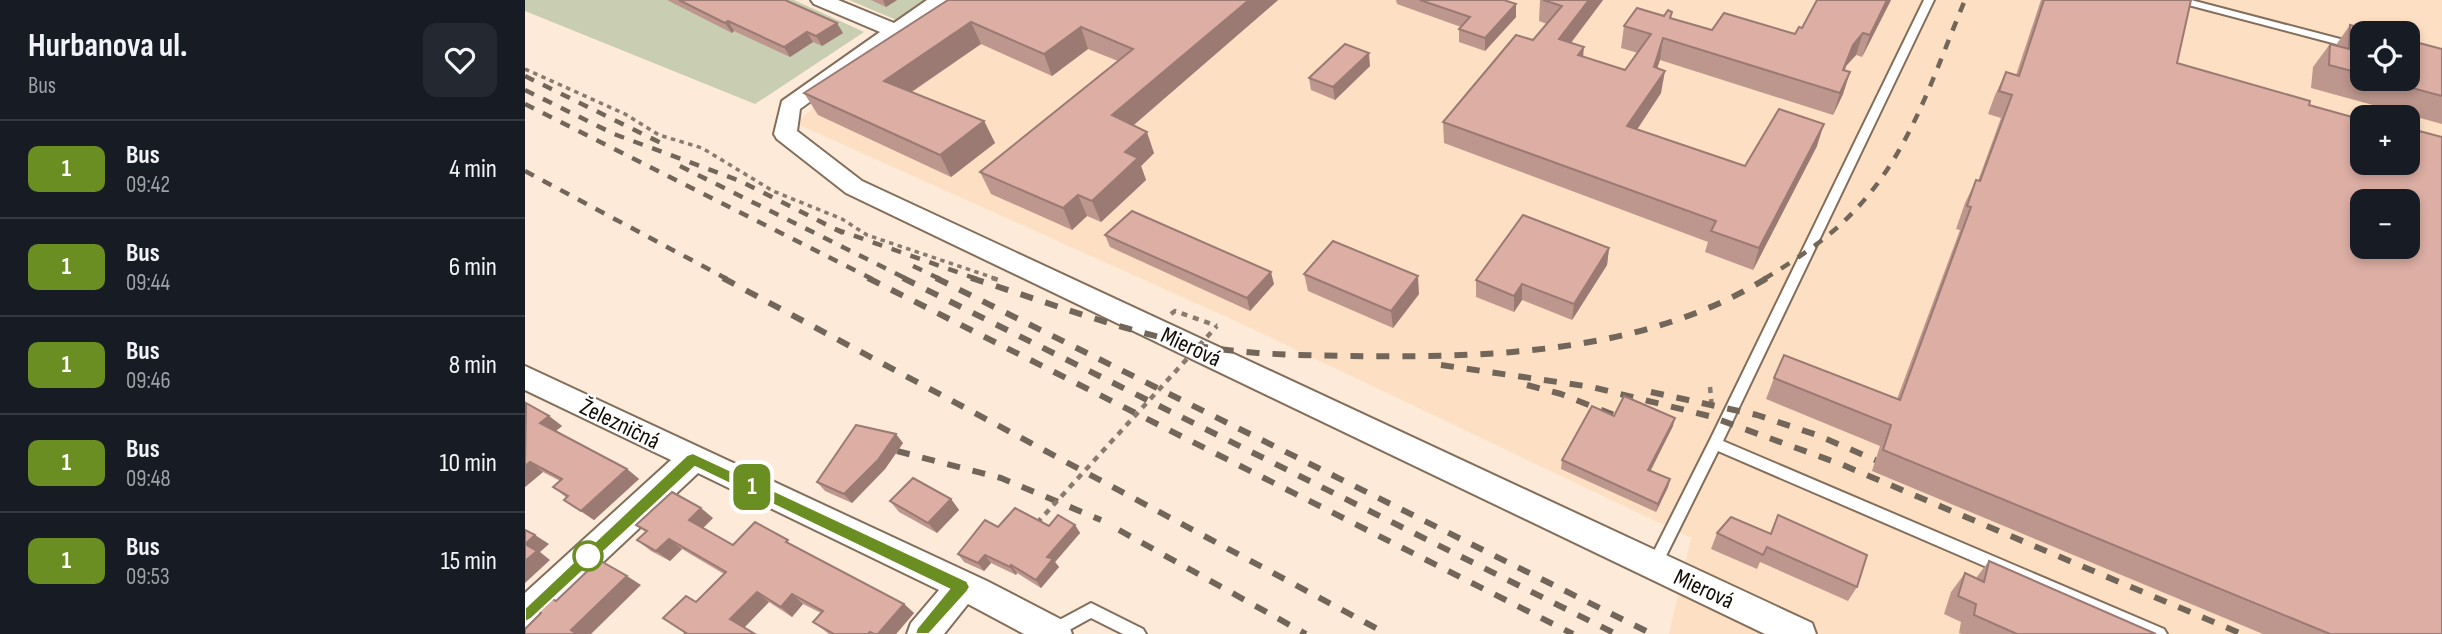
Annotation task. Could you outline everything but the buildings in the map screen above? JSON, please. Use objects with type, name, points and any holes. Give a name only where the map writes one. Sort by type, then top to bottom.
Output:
[{"type":"street","points":[[821,0],[895,31]]},
{"type":"street","name":"Mierová","points":[[940,0],[790,106],[785,134],[790,140],[853,187],[1800,634]]},
{"type":"street","name":"Železničná","points":[[525,377],[1053,633]]},
{"type":"street","points":[[525,614],[693,459]]},
{"type":"street","points":[[923,634],[962,587]]},
{"type":"lane","points":[[1654,565],[1929,0]]},
{"type":"lane","points":[[2180,0],[2350,45]]},
{"type":"lane","points":[[1715,444],[2159,634]]},
{"type":"lane","points":[[1053,633],[1091,610],[1138,634]]},
{"type":"path","points":[[525,69],[625,114],[660,135],[702,148],[773,191],[842,219],[867,235],[1009,284]]},
{"type":"path","points":[[1027,534],[1217,326],[1175,311]]},
{"type":"shaded area","points":[[949,0],[2442,0],[2442,634],[1669,634],[1691,538],[1240,323],[795,123]]},
{"type":"green space","points":[[525,0],[794,0],[864,32],[755,104],[525,11]]},
{"type":"green space","points":[[849,0],[931,0],[901,22]]},
{"type":"railway","points":[[1764,279],[1836,229],[1876,186],[1907,136],[1920,109],[1965,0]]},
{"type":"railway","points":[[525,76],[661,143]]},
{"type":"railway","points":[[525,90],[614,134],[740,181],[835,229]]},
{"type":"railway","points":[[525,104],[872,279]]},
{"type":"railway","points":[[680,166],[907,279]]},
{"type":"railway","points":[[525,171],[727,279]]},
{"type":"railway","points":[[835,229],[977,279]]},
{"type":"railway","points":[[835,229],[843,233]]},
{"type":"railway","points":[[913,266],[940,279]]},
{"type":"railway","points":[[723,278],[1387,634]]},
{"type":"railway","points":[[868,278],[1573,634]]},
{"type":"railway","points":[[903,278],[1616,634]]},
{"type":"railway","points":[[936,278],[1652,634]]},
{"type":"railway","points":[[971,278],[1161,338],[1230,350],[1331,356],[1458,355],[1566,346],[1619,336],[1670,322],[1720,303],[1767,278]]},
{"type":"railway","points":[[1441,365],[1592,387],[1709,416],[1843,465],[2242,634]]},
{"type":"railway","points":[[1527,385],[1561,394],[1632,422]]},
{"type":"railway","points":[[1651,392],[1757,415],[1817,435],[1894,468]]},
{"type":"railway","points":[[897,451],[1001,478],[1101,520]]},
{"type":"railway","points":[[1119,530],[1306,634]]},
{"type":"bus line","name":"1","points":[[525,614],[693,459],[962,587],[923,634]]}]
